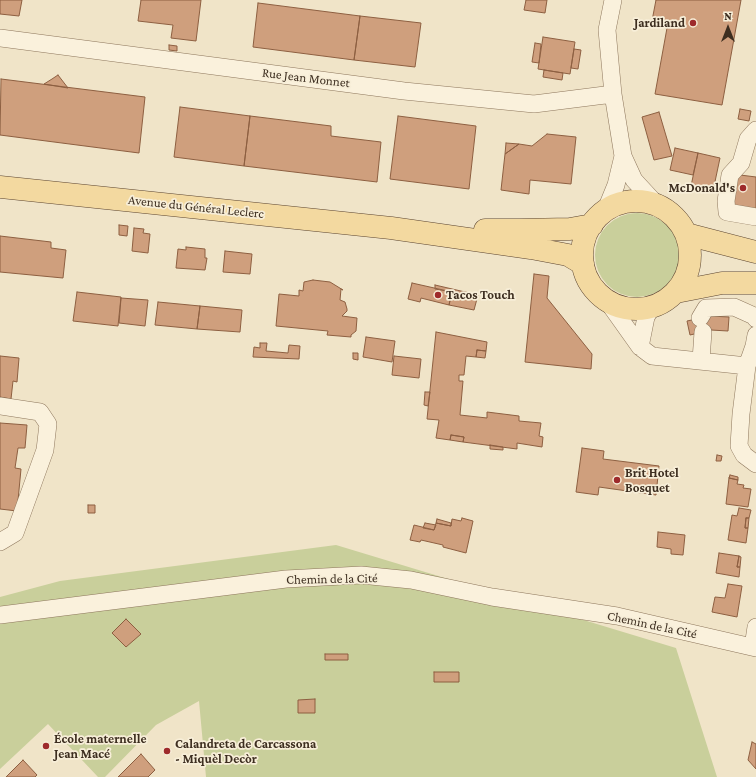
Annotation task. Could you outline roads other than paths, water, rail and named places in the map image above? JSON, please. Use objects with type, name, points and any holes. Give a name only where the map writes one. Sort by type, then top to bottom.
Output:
[{"type":"main road","name":"Avenue du Général Leclerc","points":[[0,187],[391,228],[532,248],[568,255],[583,264]]},
{"type":"main road","points":[[628,202],[644,202],[658,206],[678,221],[686,234],[689,246],[690,261],[686,275],[676,292],[670,298],[652,307],[630,309],[616,306],[598,294],[587,277],[583,264],[582,251],[585,238],[598,218],[617,205],[628,202]]},
{"type":"main road","name":"Avenue du Général Leclerc","points":[[391,228],[520,230],[570,229],[598,218]]},
{"type":"main road","points":[[686,234],[756,252]]},
{"type":"main road","points":[[676,292],[722,283],[756,282]]},
{"type":"street","points":[[613,0],[607,30],[613,94],[623,156],[634,180],[658,206]]},
{"type":"street","name":"Rue Jean Monnet","points":[[0,38],[404,91],[534,104],[613,94]]},
{"type":"street","points":[[756,130],[748,139],[741,163],[730,175],[726,201],[727,212],[756,217]]},
{"type":"street","points":[[598,218],[616,185],[623,156]]},
{"type":"street","points":[[608,302],[640,347],[652,356],[747,366]]},
{"type":"street","points":[[640,347],[646,317],[652,307]]},
{"type":"street","points":[[700,360],[702,325],[706,308],[734,307],[754,316],[756,319]]},
{"type":"street","points":[[756,335],[747,366],[739,446],[744,455],[756,464]]},
{"type":"street","points":[[0,406],[40,412],[48,424],[45,450],[15,533],[0,542]]},
{"type":"street","name":"Chemin de la Cité","points":[[0,615],[286,579],[361,576],[411,580],[492,597],[618,616],[754,647]]},
{"type":"street","points":[[754,647],[756,627]]},
{"type":"place","name":"Jardiland","points":[[693,23]]},
{"type":"place","name":"McDonald's","points":[[743,188]]},
{"type":"place","name":"Tacos Touch","points":[[438,295]]},
{"type":"place","name":"Brit Hotel Bosquet","points":[[617,480]]},
{"type":"place","name":"École maternelle Jean Macé","points":[[46,746]]},
{"type":"place","name":"Calandreta de Carcassona - Miquèl Decòr","points":[[167,751]]}]
